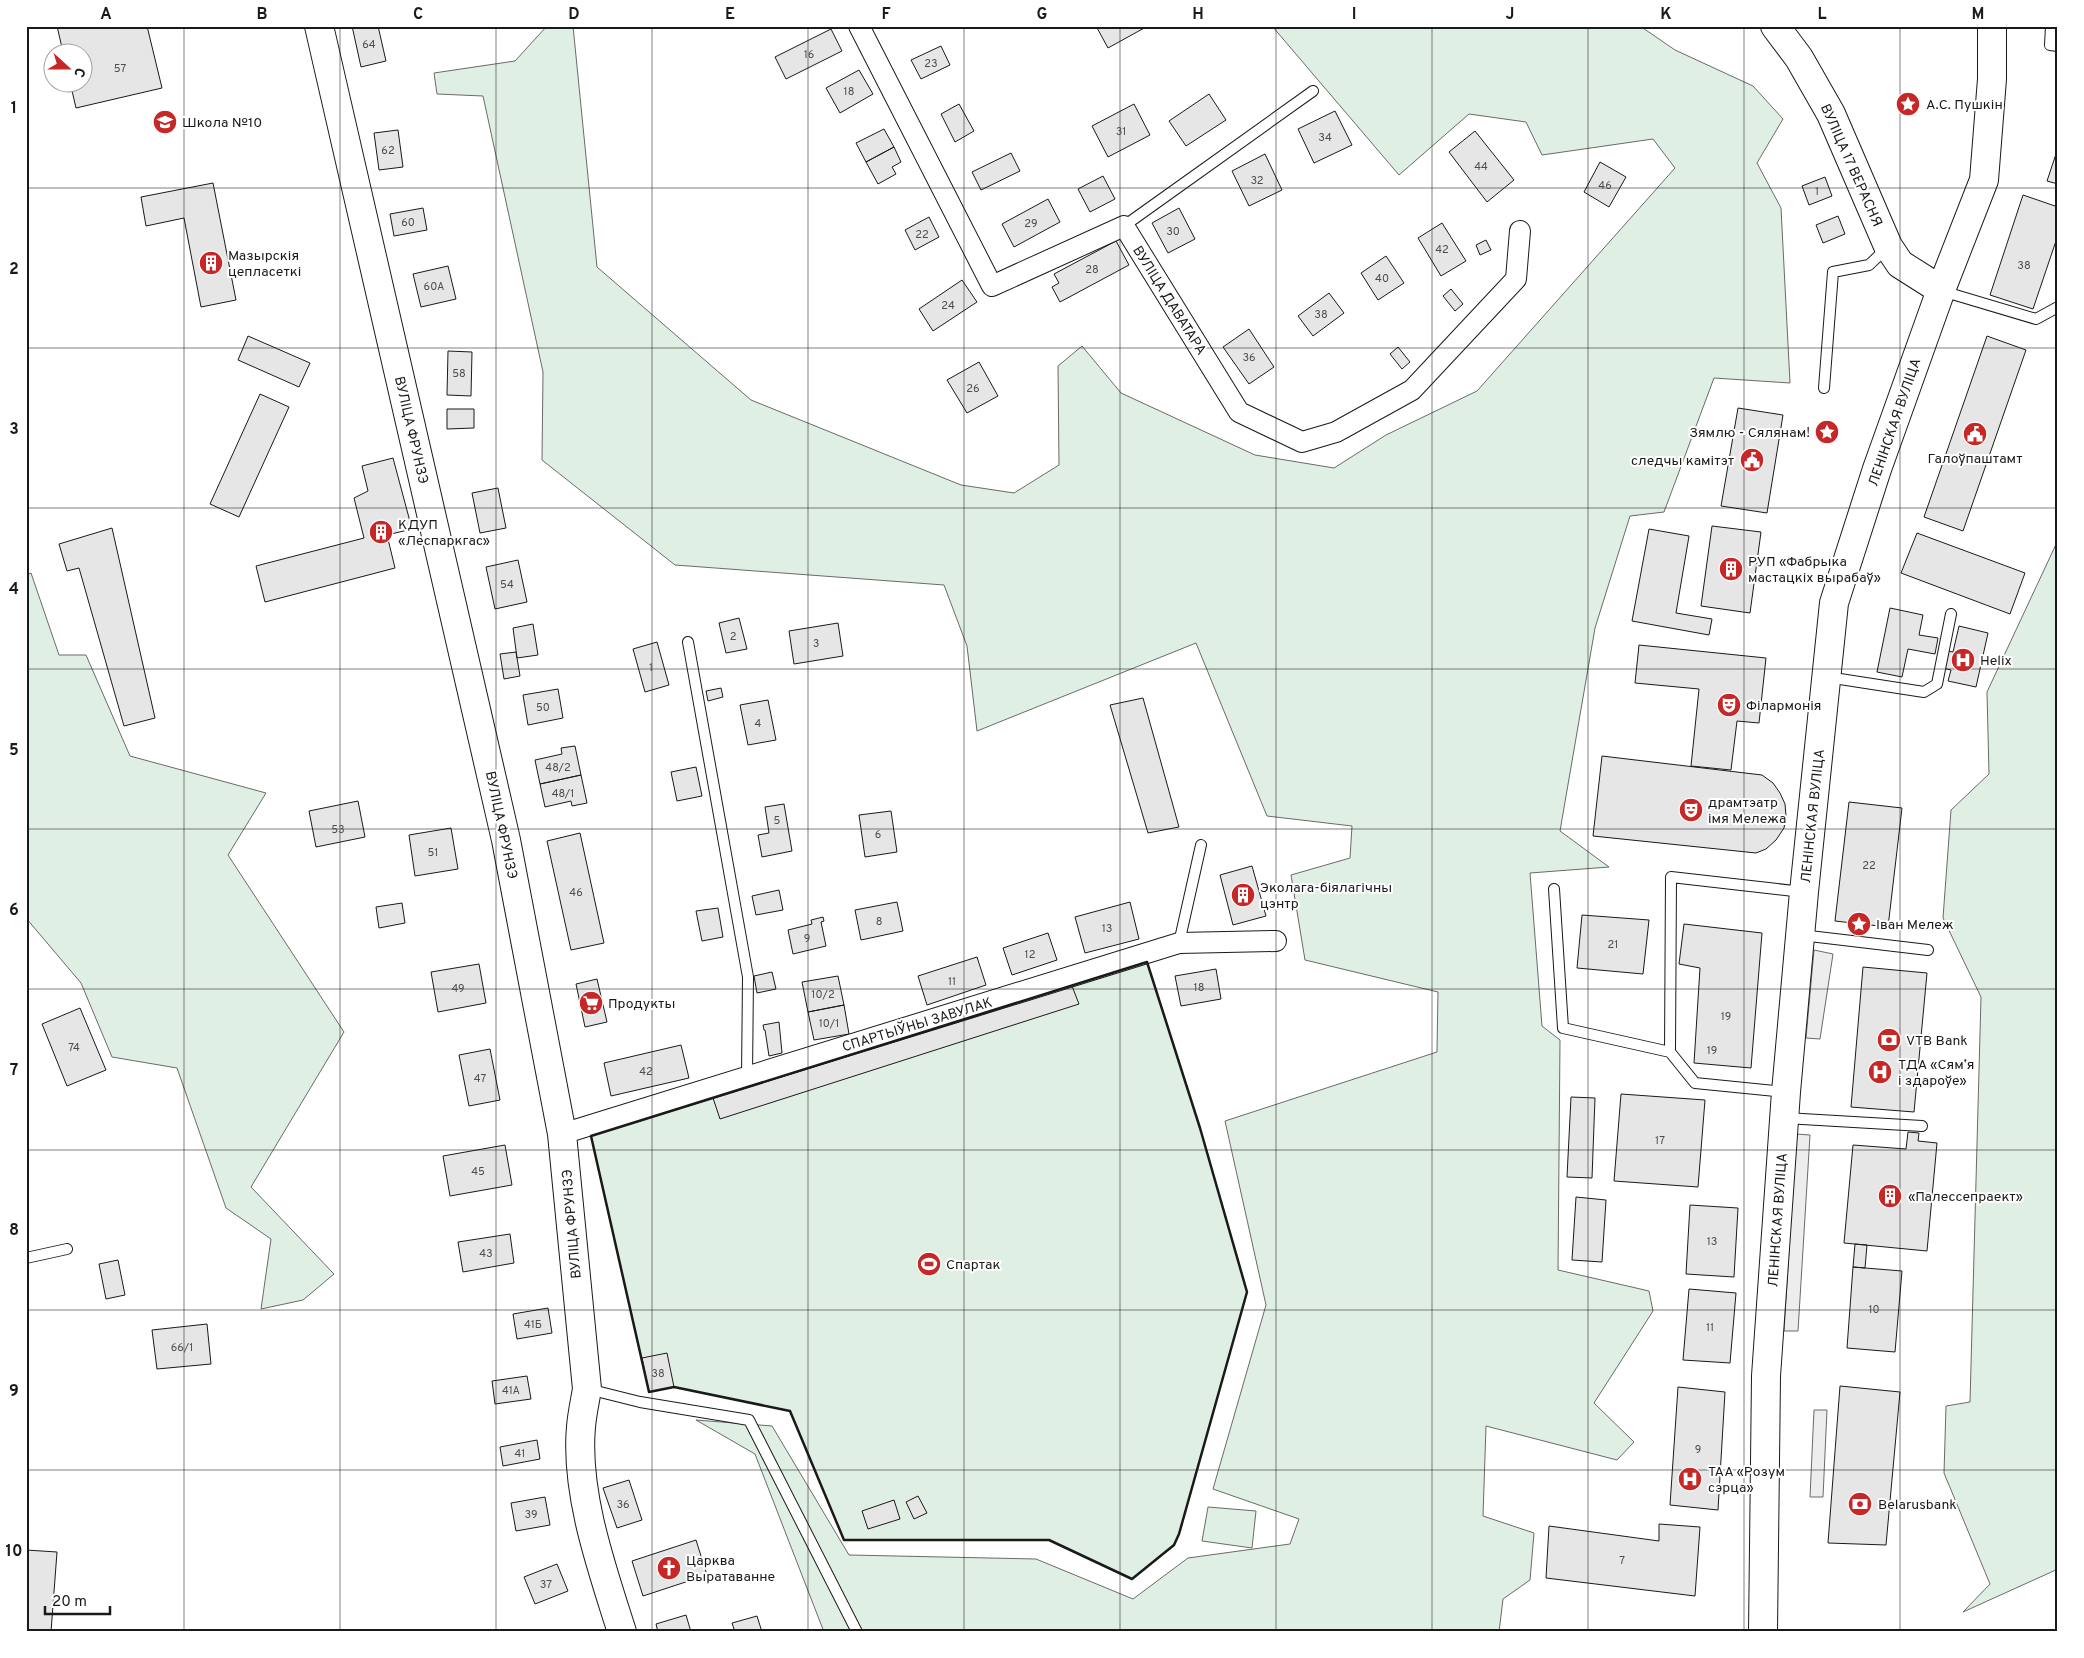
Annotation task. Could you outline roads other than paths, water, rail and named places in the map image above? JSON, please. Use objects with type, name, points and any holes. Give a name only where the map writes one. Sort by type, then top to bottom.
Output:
[{"type":"street","name":"ВУЛІЦА ФРУНЗЭ","points":[[319,26],[506,840],[562,1134],[587,1389],[581,1428],[585,1504],[607,1587],[622,1632]]},
{"type":"street","points":[[858,26],[992,286],[1124,226]]},
{"type":"street","name":"ВУЛІЦА 17 ВЕРАСНЯ","points":[[1775,26],[1799,58],[1831,114],[1888,246],[1900,264],[1941,290]]},
{"type":"street","name":"ЛЕНІНСКАЯ ВУЛІЦА","points":[[1763,1632],[1766,1376],[1785,1105],[1804,892],[1834,603],[1877,469],[1941,290],[1984,180],[1992,78],[1992,26]]},
{"type":"street","name":"ВУЛІЦА ДАВАТАРА","points":[[1124,226],[1239,412],[1302,442],[1336,432],[1412,390],[1516,279],[1520,231]]},
{"type":"street","name":"СПАРТЫЎНЫ ЗАВУЛАК","points":[[562,1134],[1179,943],[1276,941]]},
{"type":"lane","points":[[2051,26],[2050,45],[2058,46]]},
{"type":"lane","points":[[1124,226],[1313,92]]},
{"type":"lane","points":[[1824,388],[1832,272],[1869,265],[1888,246]]},
{"type":"lane","points":[[1941,290],[2036,319],[2058,306]]},
{"type":"lane","points":[[1826,677],[1924,692],[1937,684],[1951,614]]},
{"type":"lane","points":[[688,642],[748,977],[747,1076]]},
{"type":"lane","points":[[1179,943],[1201,845]]},
{"type":"lane","points":[[1670,1052],[1671,877],[1804,892]]},
{"type":"lane","points":[[1554,889],[1563,1028],[1670,1052],[1695,1083],[1785,1105],[1922,1126]]},
{"type":"lane","points":[[1800,935],[1928,950]]},
{"type":"lane","points":[[26,1258],[67,1249]]},
{"type":"lane","points":[[587,1389],[640,1402],[749,1420],[857,1632]]},
{"type":"place","name":"А.С. Пушкін","points":[[1908,104]]},
{"type":"place","name":"Школа №10","points":[[165,122]]},
{"type":"place","name":"Мазырскія цепласеткі","points":[[211,263]]},
{"type":"place","name":"Зямлю - Сялянам!","points":[[1827,432]]},
{"type":"place","name":"Галоўпаштамт","points":[[1975,434]]},
{"type":"place","name":"следчы камітэт","points":[[1752,460]]},
{"type":"place","name":"КДУП «Леспаркгас»","points":[[381,532]]},
{"type":"place","name":"РУП «Фабрыка мастацкіх вырабаў»","points":[[1731,569]]},
{"type":"place","name":"Helix","points":[[1963,660]]},
{"type":"place","name":"Філармонія","points":[[1729,705]]},
{"type":"place","name":"драмтэатр імя Мележа","points":[[1691,810]]},
{"type":"place","name":"Эколага-біялагічны цэнтр","points":[[1243,895]]},
{"type":"place","name":"Іван Мележ","points":[[1859,924]]},
{"type":"place","name":"Продукты","points":[[591,1003]]},
{"type":"place","name":"VTB Bank","points":[[1889,1040]]},
{"type":"place","name":"ТДА «Сямʼя і здароўе»","points":[[1880,1072]]},
{"type":"place","name":"«Палессепраект»","points":[[1890,1196]]},
{"type":"place","name":"Спартак","points":[[929,1264]]},
{"type":"place","name":"ТАА «Розум сэрца»","points":[[1690,1479]]},
{"type":"place","name":"Belarusbank","points":[[1860,1504]]},
{"type":"place","name":"Царква Выратаванне","points":[[669,1568]]}]
